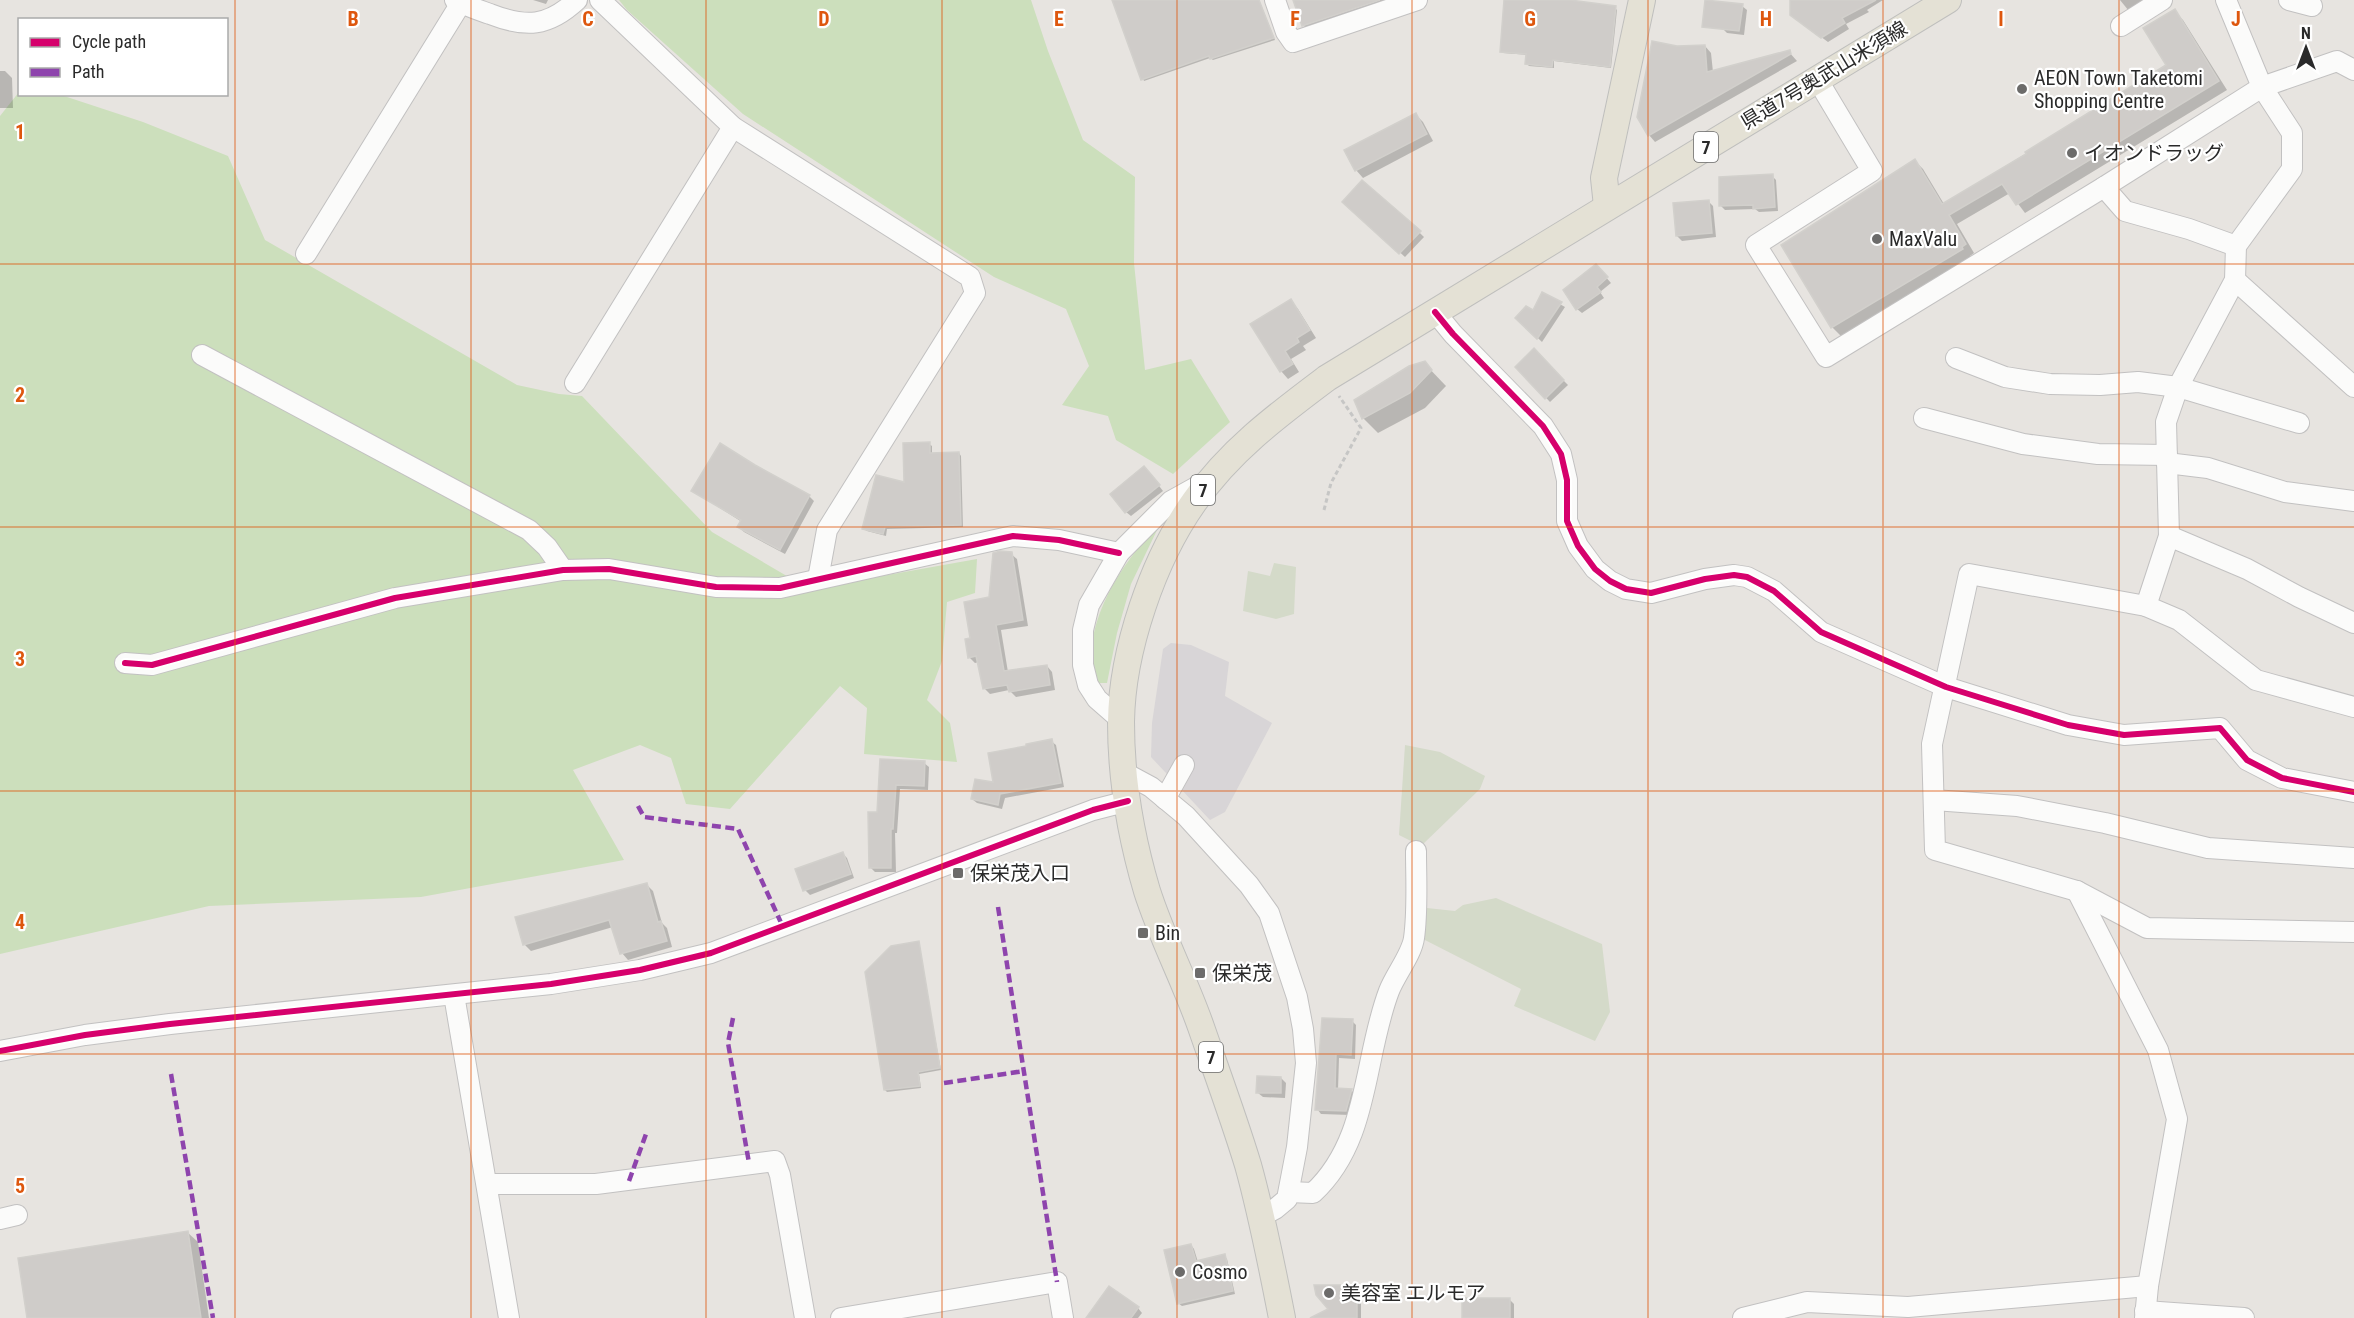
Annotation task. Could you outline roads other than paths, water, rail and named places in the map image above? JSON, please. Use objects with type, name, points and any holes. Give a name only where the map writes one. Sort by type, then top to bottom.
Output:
[{"type":"main road","points":[[1607,207],[1604,178],[1642,0]]},
{"type":"main road","name":"県道7号奥武山米須線","points":[[1282,1318],[1248,1167],[1206,1043],[1148,894],[1135,846],[1128,801],[1121,720],[1131,650],[1155,573],[1194,501],[1215,476],[1242,446],[1327,378],[1948,0]]},
{"type":"street","points":[[306,254],[458,2],[514,23],[536,24],[562,14],[577,0]]},
{"type":"street","points":[[600,0],[733,127],[970,277],[975,293],[827,530],[818,579]]},
{"type":"street","points":[[1275,0],[1286,32],[1293,42],[1417,0]]},
{"type":"street","points":[[2121,26],[2162,0]]},
{"type":"street","points":[[2146,606],[2169,536],[2166,422],[2178,387],[2235,280],[2236,246],[2292,170],[2292,133],[2262,87],[2226,0]]},
{"type":"street","points":[[2289,0],[2312,6]]},
{"type":"street","points":[[1817,80],[1872,171],[1756,245],[1826,357],[2104,187],[2262,87],[2337,61],[2354,70]]},
{"type":"street","points":[[575,383],[733,127]]},
{"type":"street","points":[[2104,187],[2126,211],[2189,228],[2236,246]]},
{"type":"street","points":[[2235,280],[2354,387]]},
{"type":"street","points":[[1435,312],[1453,334],[1543,426],[1561,454],[1567,480],[1567,521],[1574,538],[1595,569],[1610,581],[1626,589],[1651,593],[1705,579],[1734,575],[1747,577],[1774,591],[1821,632],[1946,687],[2068,725],[2124,735],[2220,728],[2247,760],[2282,778],[2354,792]]},
{"type":"street","points":[[202,355],[529,530],[547,547],[563,570]]},
{"type":"street","points":[[1956,358],[2005,377],[2050,384],[2139,382],[2178,387],[2299,423]]},
{"type":"street","points":[[1924,418],[2023,444],[2098,454],[2167,459],[2208,468],[2285,492],[2354,501]]},
{"type":"street","points":[[1121,720],[1097,699],[1088,685],[1082,649],[1083,630],[1089,605],[1119,553],[1171,501],[1215,476]]},
{"type":"street","points":[[125,663],[152,665],[395,598],[563,570],[609,569],[716,587],[780,588],[1013,536],[1059,540],[1119,553]]},
{"type":"street","points":[[2169,536],[2247,568],[2299,597],[2354,623]]},
{"type":"street","points":[[2354,707],[2256,680],[2179,620],[2146,606],[1969,574],[1932,744],[1935,850],[2077,891],[2147,928],[2354,932]]},
{"type":"street","points":[[1165,799],[1184,765]]},
{"type":"street","points":[[1125,773],[1151,787],[1186,816],[1249,885],[1269,913],[1298,997],[1306,1064],[1298,1147],[1287,1199],[1275,1209],[1260,1216]]},
{"type":"street","points":[[1934,800],[2017,806],[2104,823],[2208,848],[2354,858]]},
{"type":"street","points":[[0,1051],[86,1035],[170,1024],[551,984],[711,953],[1093,810],[1128,801]]},
{"type":"street","points":[[1289,1192],[1313,1193],[1340,1161],[1353,1133],[1364,1096],[1378,1023],[1389,991],[1414,940],[1416,851]]},
{"type":"street","points":[[2077,891],[2158,1050],[2177,1119],[2145,1315],[2244,1318]]},
{"type":"street","points":[[454,995],[509,1318]]},
{"type":"street","points":[[488,1184],[596,1184],[775,1161],[780,1175],[804,1318]]},
{"type":"street","points":[[841,1318],[1057,1282],[1063,1318]]},
{"type":"street","points":[[1743,1318],[1807,1302],[1908,1307],[2148,1286]]},
{"type":"place","name":"AEON Town Taketomi Shopping Centre","points":[[2022,89]]},
{"type":"place","name":"イオンドラッグ","points":[[2072,153]]},
{"type":"place","name":"MaxValu","points":[[1877,239]]},
{"type":"place","name":"保栄茂入口","points":[[958,873]]},
{"type":"place","name":"Bin","points":[[1143,933]]},
{"type":"place","name":"保栄茂","points":[[1200,973]]},
{"type":"place","name":"Cosmo","points":[[1180,1272]]},
{"type":"place","name":"美容室 エルモア","points":[[1329,1293]]}]
